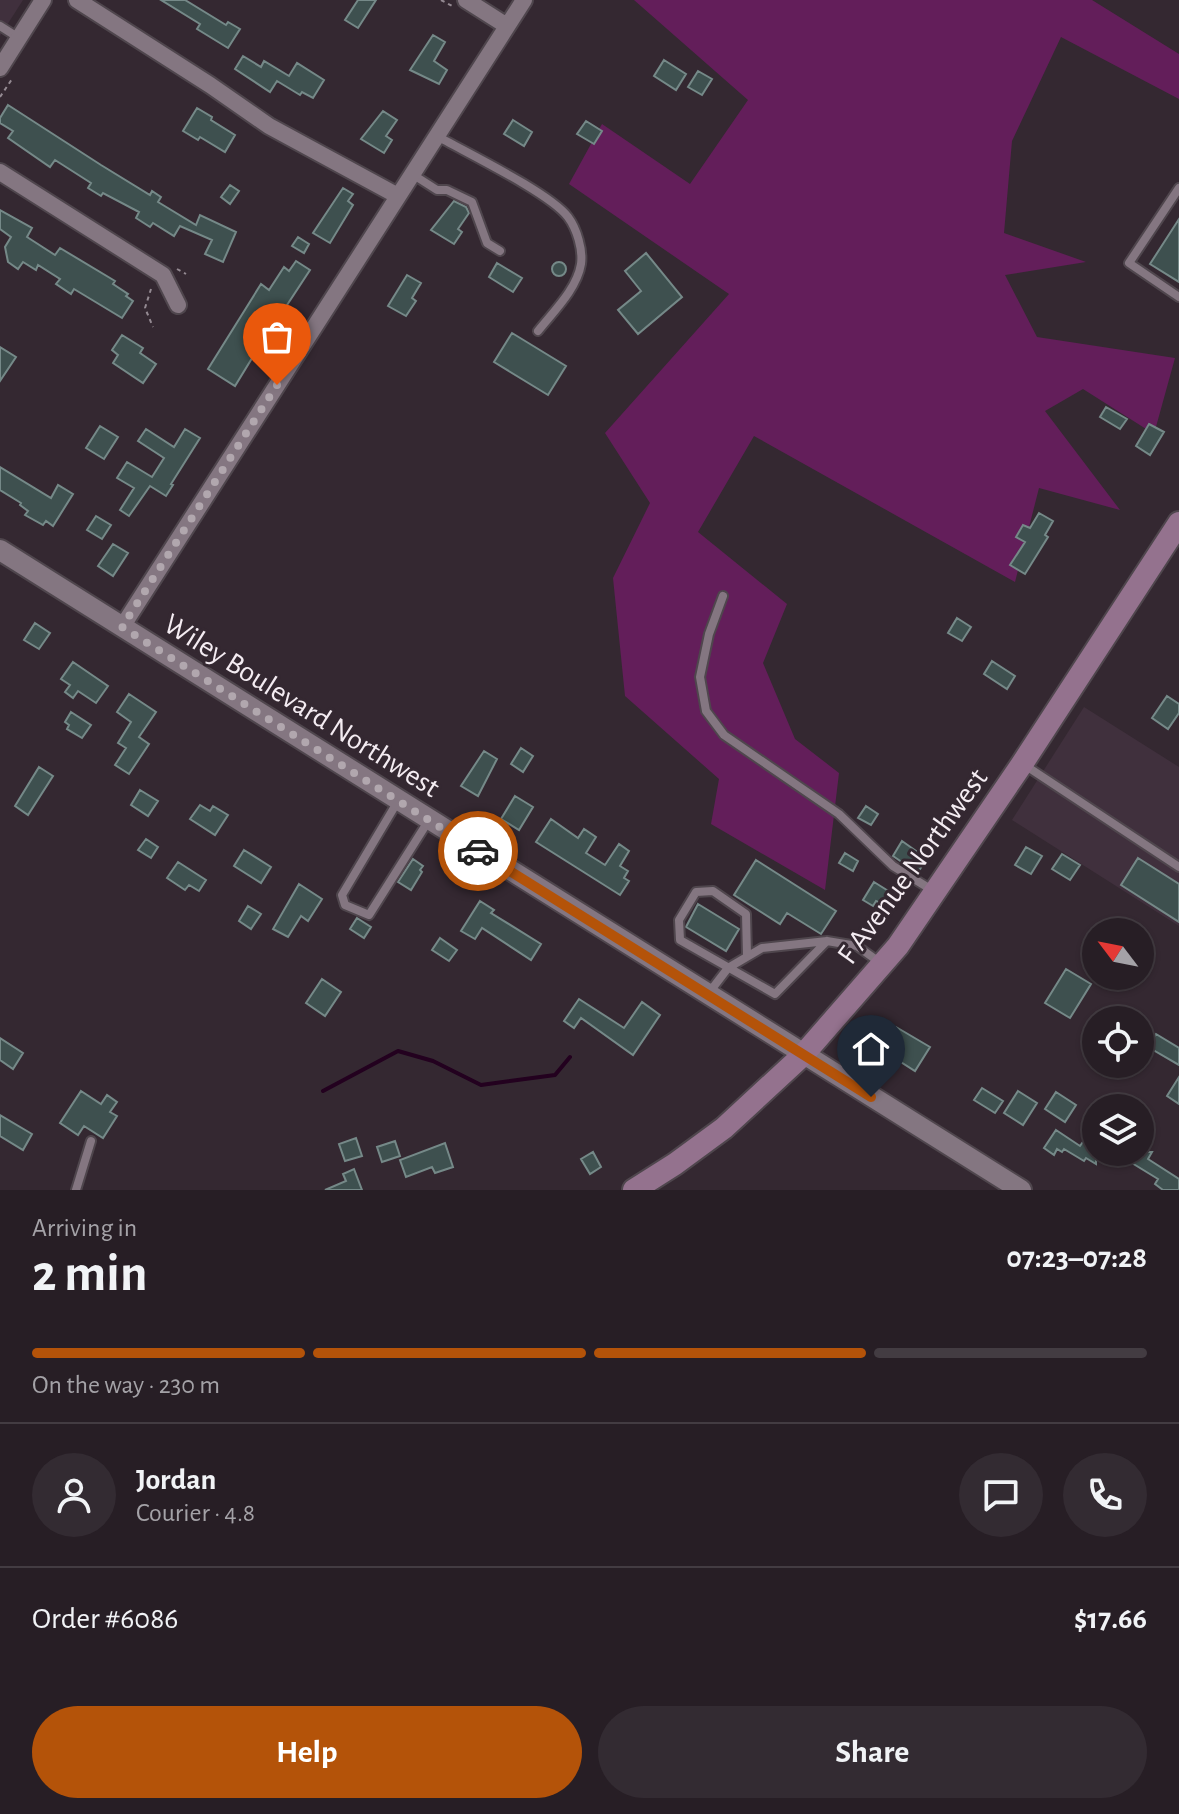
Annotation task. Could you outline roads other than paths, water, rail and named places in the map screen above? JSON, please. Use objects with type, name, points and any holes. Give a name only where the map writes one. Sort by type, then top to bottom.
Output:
[{"type":"main road","name":"F Avenue Northwest","points":[[634,1190],[724,1128],[803,1055],[883,964],[937,892],[1179,523]]},
{"type":"street","points":[[0,68],[43,0]]},
{"type":"street","points":[[77,0],[269,126],[398,196]]},
{"type":"street","points":[[466,0],[507,26]]},
{"type":"street","points":[[122,627],[524,0]]},
{"type":"street","points":[[0,172],[163,275],[178,305]]},
{"type":"street","name":"Wiley Boulevard Northwest","points":[[0,550],[1021,1190]]},
{"type":"lane","points":[[0,26],[19,38]]},
{"type":"lane","points":[[437,136],[544,197],[566,214],[574,227],[581,263],[574,285],[538,331]]},
{"type":"lane","points":[[412,174],[437,190],[447,190],[472,202],[487,243],[500,251]]},
{"type":"lane","points":[[1179,188],[1129,263],[1179,297]]},
{"type":"lane","points":[[723,596],[709,634],[700,677],[706,711],[724,735],[839,814],[893,866],[937,892]]},
{"type":"lane","points":[[1022,764],[1179,867]]},
{"type":"lane","points":[[398,800],[342,895],[345,905],[369,915],[429,819]]},
{"type":"lane","points":[[747,956],[746,914],[713,891],[696,892],[679,920],[680,940],[775,994],[827,941]]},
{"type":"lane","points":[[707,994],[728,968],[762,948],[827,941],[857,946],[883,964]]},
{"type":"lane","points":[[76,1190],[91,1141]]},
{"type":"waterway","points":[[323,1091],[398,1051],[433,1061],[481,1085],[555,1075],[570,1057]]}]
